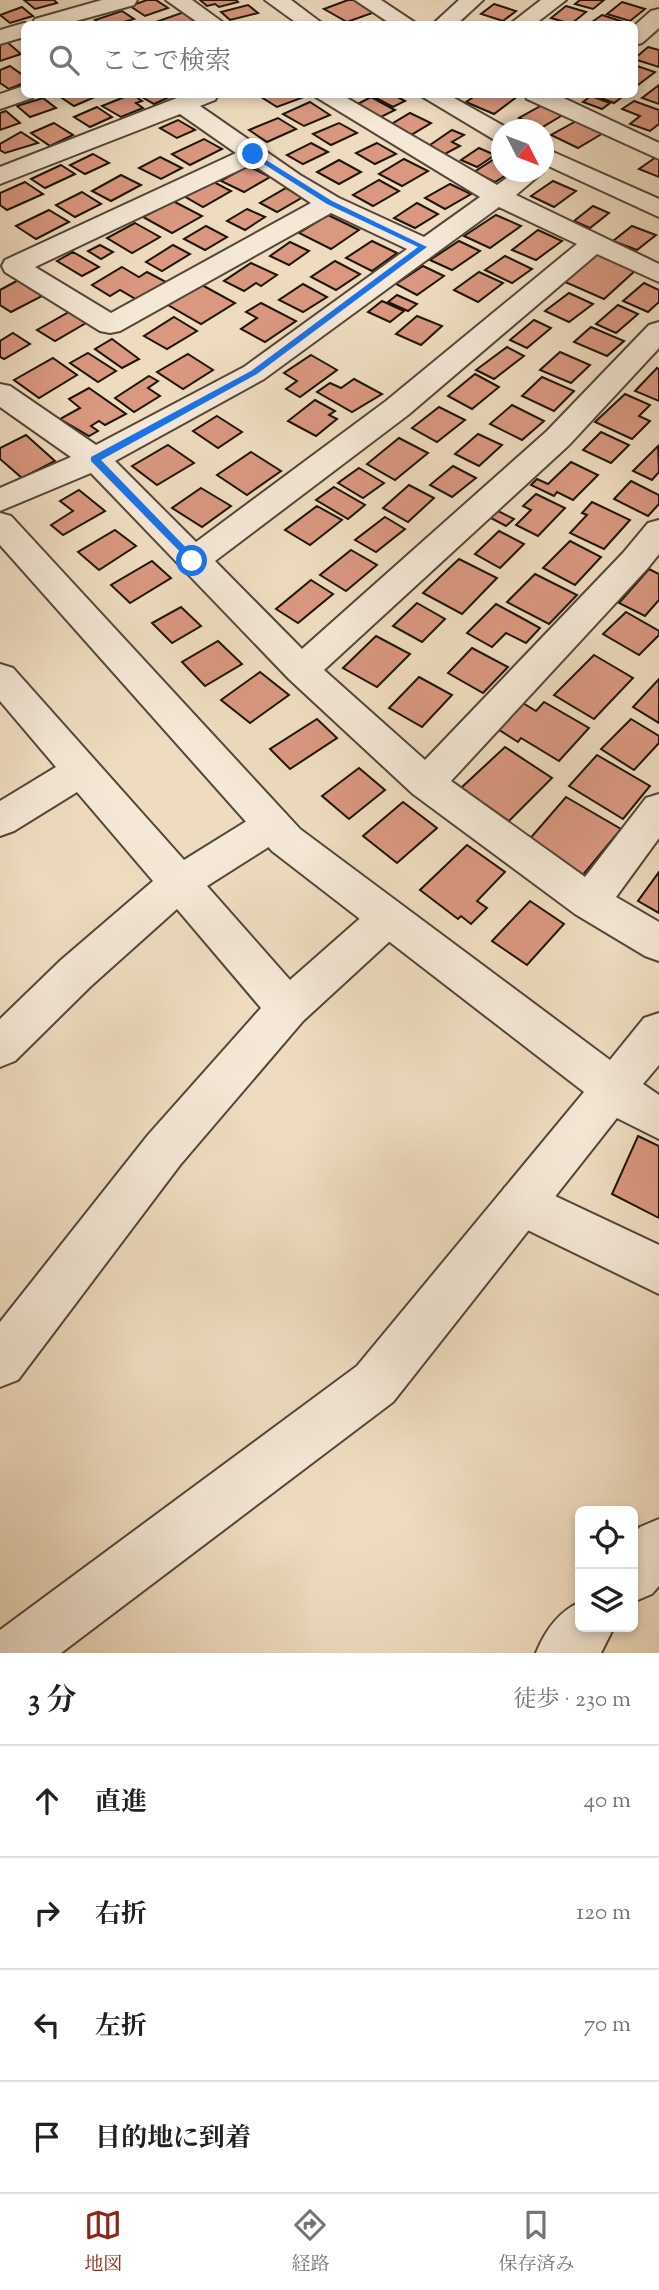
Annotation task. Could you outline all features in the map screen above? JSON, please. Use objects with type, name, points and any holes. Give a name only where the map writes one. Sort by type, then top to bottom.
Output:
[{"type":"street","points":[[53,21],[126,0]]},
{"type":"street","points":[[177,0],[209,21]]},
{"type":"street","points":[[276,0],[308,21]]},
{"type":"street","points":[[366,0],[401,21]]},
{"type":"street","points":[[448,21],[472,0]]},
{"type":"street","points":[[525,21],[555,0]]},
{"type":"street","points":[[638,35],[659,16]]},
{"type":"street","points":[[0,37],[21,31]]},
{"type":"street","points":[[0,102],[21,94]]},
{"type":"street","points":[[0,176],[200,98]]},
{"type":"street","points":[[329,98],[497,196],[659,274]]},
{"type":"street","points":[[436,98],[491,128]]},
{"type":"street","points":[[565,101],[658,150]]},
{"type":"street","points":[[183,105],[330,203],[423,247]]},
{"type":"street","points":[[253,154],[16,266],[110,325],[330,203]]},
{"type":"street","points":[[554,167],[659,209]]},
{"type":"street","points":[[0,500],[95,459],[254,373],[516,182]]},
{"type":"street","points":[[192,561],[261,513],[445,372],[593,244]]},
{"type":"street","points":[[301,670],[558,438],[659,331]]},
{"type":"street","points":[[0,393],[95,459],[301,670],[426,783],[589,902],[659,943]]},
{"type":"street","points":[[0,524],[286,841],[613,1088],[659,1118]]},
{"type":"street","points":[[426,783],[635,561],[659,531]]},
{"type":"street","points":[[0,677],[288,1008]]},
{"type":"street","points":[[0,820],[81,771]]},
{"type":"street","points":[[589,902],[659,809]]},
{"type":"street","points":[[0,1047],[76,973],[178,884],[272,825]]},
{"type":"street","points":[[0,1362],[164,1150],[288,1008],[388,918]]},
{"type":"street","points":[[15,1653],[375,1384],[659,1032]]},
{"type":"street","points":[[522,1203],[659,1270]]},
{"type":"street","points":[[638,1569],[659,1546]]},
{"type":"street","points":[[564,1653],[583,1632]]},
{"type":"building","points":[[24,0],[54,0],[57,3],[35,9]]},
{"type":"building","points":[[156,0],[168,8],[145,16],[130,6]]},
{"type":"building","points":[[200,0],[238,2],[219,7],[215,4],[207,6]]},
{"type":"building","points":[[354,0],[375,12],[345,21],[324,9]]},
{"type":"building","points":[[580,0],[604,0],[593,9],[575,4]]},
{"type":"building","points":[[622,2],[645,9],[630,21],[607,14]]},
{"type":"building","points":[[494,4],[516,11],[503,21],[481,14]]},
{"type":"building","points":[[248,5],[258,13],[230,20],[221,12]]},
{"type":"building","points":[[566,6],[586,12],[575,21],[551,18]]},
{"type":"building","points":[[22,7],[33,16],[10,23],[0,15]]},
{"type":"building","points":[[122,11],[134,19],[127,21],[95,20]]},
{"type":"building","points":[[184,12],[198,21],[159,21]]},
{"type":"building","points":[[602,15],[621,21],[593,21]]},
{"type":"building","points":[[7,42],[21,54],[0,61],[0,44]]},
{"type":"building","points":[[648,47],[659,50],[659,67],[638,60],[638,56]]},
{"type":"building","points":[[10,66],[21,74],[21,84],[9,89],[0,83],[0,70]]},
{"type":"building","points":[[638,66],[655,72],[638,85]]},
{"type":"building","points":[[659,85],[659,104],[642,98]]},
{"type":"building","points":[[43,98],[56,108],[30,117],[17,106]]},
{"type":"building","points":[[62,98],[93,98],[74,106]]},
{"type":"building","points":[[122,98],[138,98],[142,101],[136,103],[143,108],[121,117],[102,106]]},
{"type":"building","points":[[144,98],[167,98],[154,104]]},
{"type":"building","points":[[263,98],[301,98],[277,107]]},
{"type":"building","points":[[373,98],[395,110],[379,118],[354,106]]},
{"type":"building","points":[[376,98],[399,98],[405,101],[393,107]]},
{"type":"building","points":[[472,98],[515,98],[494,114],[466,102]]},
{"type":"building","points":[[588,98],[596,98],[610,103],[602,109],[583,102]]},
{"type":"building","points":[[601,98],[621,98],[614,103]]},
{"type":"building","points":[[634,101],[659,110],[659,124],[650,131],[630,124],[640,116],[622,109]]},
{"type":"building","points":[[310,102],[330,115],[304,126],[283,114]]},
{"type":"building","points":[[544,104],[566,113],[554,120],[519,118]]},
{"type":"building","points":[[97,107],[112,117],[90,127],[74,117]]},
{"type":"building","points":[[6,111],[20,123],[0,130],[0,113]]},
{"type":"building","points":[[410,113],[431,123],[411,135],[390,125]]},
{"type":"building","points":[[278,118],[296,129],[267,142],[249,130]]},
{"type":"building","points":[[178,120],[195,130],[177,138],[160,128]]},
{"type":"building","points":[[578,120],[605,132],[578,148],[554,136],[554,133]]},
{"type":"building","points":[[54,123],[73,135],[50,146],[31,133]]},
{"type":"building","points":[[339,123],[357,133],[331,145],[313,134]]},
{"type":"building","points":[[452,130],[464,135],[452,142],[460,146],[443,155],[427,147]]},
{"type":"building","points":[[21,132],[38,143],[5,153],[0,150],[0,144]]},
{"type":"building","points":[[204,139],[222,149],[190,165],[172,154]]},
{"type":"building","points":[[311,143],[328,152],[303,164],[287,155]]},
{"type":"building","points":[[377,143],[396,154],[375,164],[356,153]]},
{"type":"building","points":[[479,148],[491,153],[491,158],[477,167],[461,160]]},
{"type":"building","points":[[93,154],[109,163],[85,174],[70,165]]},
{"type":"building","points":[[160,157],[182,168],[161,179],[139,168]]},
{"type":"building","points":[[656,157],[659,158],[659,177],[639,169]]},
{"type":"building","points":[[404,159],[428,171],[402,186],[379,174]]},
{"type":"building","points":[[339,160],[361,172],[339,184],[317,172]]},
{"type":"building","points":[[491,161],[491,180],[474,172]]},
{"type":"building","points":[[61,165],[75,174],[45,188],[31,179]]},
{"type":"building","points":[[248,166],[270,177],[244,192],[221,181]]},
{"type":"building","points":[[121,175],[141,185],[111,201],[92,191]]},
{"type":"building","points":[[210,180],[231,191],[203,207],[182,195]]},
{"type":"building","points":[[379,180],[399,191],[373,206],[353,195]]},
{"type":"building","points":[[554,181],[576,191],[554,207],[531,196]]},
{"type":"building","points":[[25,182],[43,194],[7,210],[0,205],[0,193]]},
{"type":"building","points":[[450,184],[471,194],[445,209],[425,198]]},
{"type":"building","points":[[286,188],[303,197],[277,212],[260,203]]},
{"type":"building","points":[[82,192],[101,204],[75,217],[56,205]]},
{"type":"building","points":[[173,201],[202,216],[172,233],[143,217]]},
{"type":"building","points":[[417,203],[438,214],[415,228],[394,218]]},
{"type":"building","points":[[593,206],[609,213],[590,228],[574,221]]},
{"type":"building","points":[[247,209],[265,217],[245,230],[227,221]]},
{"type":"building","points":[[49,210],[69,222],[36,239],[16,226]]},
{"type":"building","points":[[328,215],[359,230],[331,249],[299,233]]},
{"type":"building","points":[[496,215],[521,226],[490,248],[464,236]]},
{"type":"building","points":[[135,223],[160,237],[132,253],[107,238]]},
{"type":"building","points":[[206,226],[227,237],[205,250],[184,239]]},
{"type":"building","points":[[632,226],[656,235],[637,250],[613,241]]},
{"type":"building","points":[[538,230],[562,241],[536,260],[512,250]]},
{"type":"building","points":[[372,241],[397,253],[372,271],[346,258]]},
{"type":"building","points":[[459,241],[480,251],[452,270],[430,260]]},
{"type":"building","points":[[290,242],[309,251],[289,265],[270,256]]},
{"type":"building","points":[[100,245],[113,252],[101,259],[88,251]]},
{"type":"building","points":[[173,245],[190,254],[162,271],[146,262]]},
{"type":"building","points":[[73,252],[99,267],[82,276],[57,261]]},
{"type":"building","points":[[598,253],[637,269],[604,299],[565,282]]},
{"type":"building","points":[[505,256],[532,269],[512,283],[485,270]]},
{"type":"building","points":[[335,261],[360,274],[336,290],[311,277]]},
{"type":"building","points":[[251,263],[277,275],[261,286],[256,283],[244,291],[224,281]]},
{"type":"building","points":[[423,266],[444,276],[417,295],[396,284]]},
{"type":"building","points":[[122,267],[139,277],[147,272],[168,283],[139,301],[120,290],[110,296],[92,285]]},
{"type":"building","points":[[479,272],[503,283],[478,302],[454,290]]},
{"type":"building","points":[[24,277],[48,293],[11,312],[0,305],[0,290]]},
{"type":"building","points":[[644,283],[659,290],[659,302],[648,312],[623,301]]},
{"type":"building","points":[[303,284],[327,297],[303,312],[279,300]]},
{"type":"building","points":[[202,285],[235,303],[201,324],[168,305]]},
{"type":"building","points":[[569,293],[593,304],[569,322],[545,311]]},
{"type":"building","points":[[397,295],[417,304],[408,311],[388,302]]},
{"type":"building","points":[[382,301],[404,311],[390,322],[368,312]]},
{"type":"building","points":[[261,303],[296,321],[265,342],[241,329],[257,318],[246,312]]},
{"type":"building","points":[[618,305],[638,314],[616,333],[596,324]]},
{"type":"building","points":[[69,312],[86,323],[55,341],[37,330]]},
{"type":"building","points":[[417,316],[442,326],[421,345],[396,334]]},
{"type":"building","points":[[174,317],[197,331],[167,349],[144,336]]},
{"type":"building","points":[[534,320],[551,328],[527,348],[510,340]]},
{"type":"building","points":[[591,327],[624,341],[607,356],[574,342]]},
{"type":"building","points":[[13,333],[30,344],[4,359],[0,357],[0,341]]},
{"type":"building","points":[[112,339],[139,359],[122,368],[95,349]]},
{"type":"building","points":[[507,347],[524,356],[494,379],[476,370]]},
{"type":"building","points":[[560,352],[590,365],[571,383],[540,370]]},
{"type":"building","points":[[88,353],[116,371],[98,382],[70,363]]},
{"type":"building","points":[[188,354],[213,370],[183,389],[157,372]]},
{"type":"building","points":[[311,355],[337,370],[300,397],[286,389],[297,381],[284,373]]},
{"type":"building","points":[[53,358],[77,375],[39,398],[14,380]]},
{"type":"building","points":[[659,369],[659,401],[635,391]]},
{"type":"building","points":[[475,374],[499,387],[472,409],[448,396]]},
{"type":"building","points":[[149,376],[158,381],[148,388],[160,396],[134,412],[115,398]]},
{"type":"building","points":[[542,377],[574,391],[554,411],[522,396]]},
{"type":"building","points":[[354,379],[382,394],[352,412],[317,392],[330,383],[341,388]]},
{"type":"building","points":[[89,388],[126,414],[105,425],[99,421],[91,426],[98,431],[89,436],[60,419],[80,408],[69,399]]},
{"type":"building","points":[[625,394],[650,405],[639,416],[650,421],[632,439],[595,422]]},
{"type":"building","points":[[315,400],[335,411],[329,415],[337,419],[316,436],[288,421]]},
{"type":"building","points":[[512,405],[544,421],[522,440],[490,424]]},
{"type":"building","points":[[439,407],[465,420],[437,442],[412,428]]},
{"type":"building","points":[[217,416],[242,432],[218,448],[193,431]]},
{"type":"building","points":[[601,432],[629,445],[611,463],[583,450]]},
{"type":"building","points":[[478,434],[502,445],[479,466],[455,454]]},
{"type":"building","points":[[26,435],[55,461],[22,478],[0,459],[0,448]]},
{"type":"building","points":[[399,438],[428,453],[395,480],[367,464]]},
{"type":"building","points":[[168,445],[194,463],[157,485],[132,466]]},
{"type":"building","points":[[658,446],[659,472],[652,480],[633,471]]},
{"type":"building","points":[[251,452],[281,471],[247,495],[217,475]]},
{"type":"building","points":[[571,462],[598,475],[573,500],[557,492],[554,496],[531,485],[537,479],[548,484]]},
{"type":"building","points":[[453,466],[476,478],[452,497],[430,485]]},
{"type":"building","points":[[359,468],[384,483],[363,498],[338,483]]},
{"type":"building","points":[[631,481],[659,495],[659,504],[648,516],[614,499]]},
{"type":"building","points":[[409,485],[434,498],[408,522],[383,508]]},
{"type":"building","points":[[334,487],[365,505],[348,519],[316,500]]},
{"type":"building","points":[[201,488],[231,506],[202,527],[172,508]]},
{"type":"building","points":[[79,490],[105,511],[63,535],[51,525],[73,511],[60,501]]},
{"type":"building","points":[[536,494],[565,508],[538,536],[516,525],[531,510],[523,506]]},
{"type":"building","points":[[592,502],[630,520],[604,549],[570,533],[587,515],[582,513]]},
{"type":"building","points":[[317,506],[342,520],[310,545],[285,530]]},
{"type":"building","points":[[496,510],[514,519],[506,526],[489,517]]},
{"type":"building","points":[[385,517],[405,529],[376,552],[355,540]]},
{"type":"building","points":[[115,530],[136,546],[99,570],[78,552]]},
{"type":"building","points":[[499,531],[524,544],[500,568],[475,554]]},
{"type":"building","points":[[570,541],[601,557],[575,585],[543,568]]},
{"type":"building","points":[[351,550],[377,565],[346,591],[320,575]]},
{"type":"building","points":[[459,559],[497,578],[462,614],[423,593]]},
{"type":"building","points":[[152,561],[171,578],[130,603],[111,585]]},
{"type":"building","points":[[649,569],[659,574],[659,600],[645,616],[619,603]]},
{"type":"building","points":[[535,574],[577,595],[549,624],[507,602]]},
{"type":"building","points":[[311,580],[333,594],[298,623],[276,609]]},
{"type":"building","points":[[417,603],[445,619],[422,642],[393,626]]},
{"type":"building","points":[[496,604],[540,628],[526,643],[506,633],[492,647],[467,633]]},
{"type":"building","points":[[181,607],[201,626],[172,643],[152,623]]},
{"type":"building","points":[[626,612],[659,631],[659,635],[639,655],[603,634]]},
{"type":"building","points":[[376,636],[410,654],[377,687],[343,668]]},
{"type":"building","points":[[218,641],[242,664],[205,686],[182,662]]},
{"type":"building","points":[[472,648],[508,667],[483,693],[448,673]]},
{"type":"building","points":[[594,655],[633,678],[594,719],[554,695]]},
{"type":"building","points":[[260,672],[289,695],[250,723],[221,700]]},
{"type":"building","points":[[419,677],[452,695],[422,727],[389,708]]},
{"type":"building","points":[[659,679],[659,723],[633,707]]},
{"type":"building","points":[[518,700],[536,711],[544,702],[589,728],[559,761],[521,738],[518,742],[493,726]]},
{"type":"building","points":[[317,719],[337,738],[290,769],[270,749]]},
{"type":"building","points":[[631,719],[659,736],[659,743],[634,770],[601,749]]},
{"type":"building","points":[[505,747],[552,778],[509,821],[461,788]]},
{"type":"building","points":[[597,755],[650,786],[623,819],[569,786]]},
{"type":"building","points":[[359,768],[385,790],[349,819],[322,796]]},
{"type":"building","points":[[566,797],[621,829],[582,876],[527,842]]},
{"type":"building","points":[[403,802],[437,828],[397,863],[363,836]]},
{"type":"building","points":[[467,845],[505,872],[477,901],[487,908],[471,924],[461,916],[458,919],[420,890]]},
{"type":"building","points":[[659,872],[659,913],[638,901]]},
{"type":"building","points":[[530,901],[564,924],[527,965],[492,941]]},
{"type":"building","points":[[638,1136],[659,1146],[659,1218],[612,1194]]},
{"type":"route","points":[[192,561],[95,459],[254,373],[423,247],[330,203],[253,154]]}]
